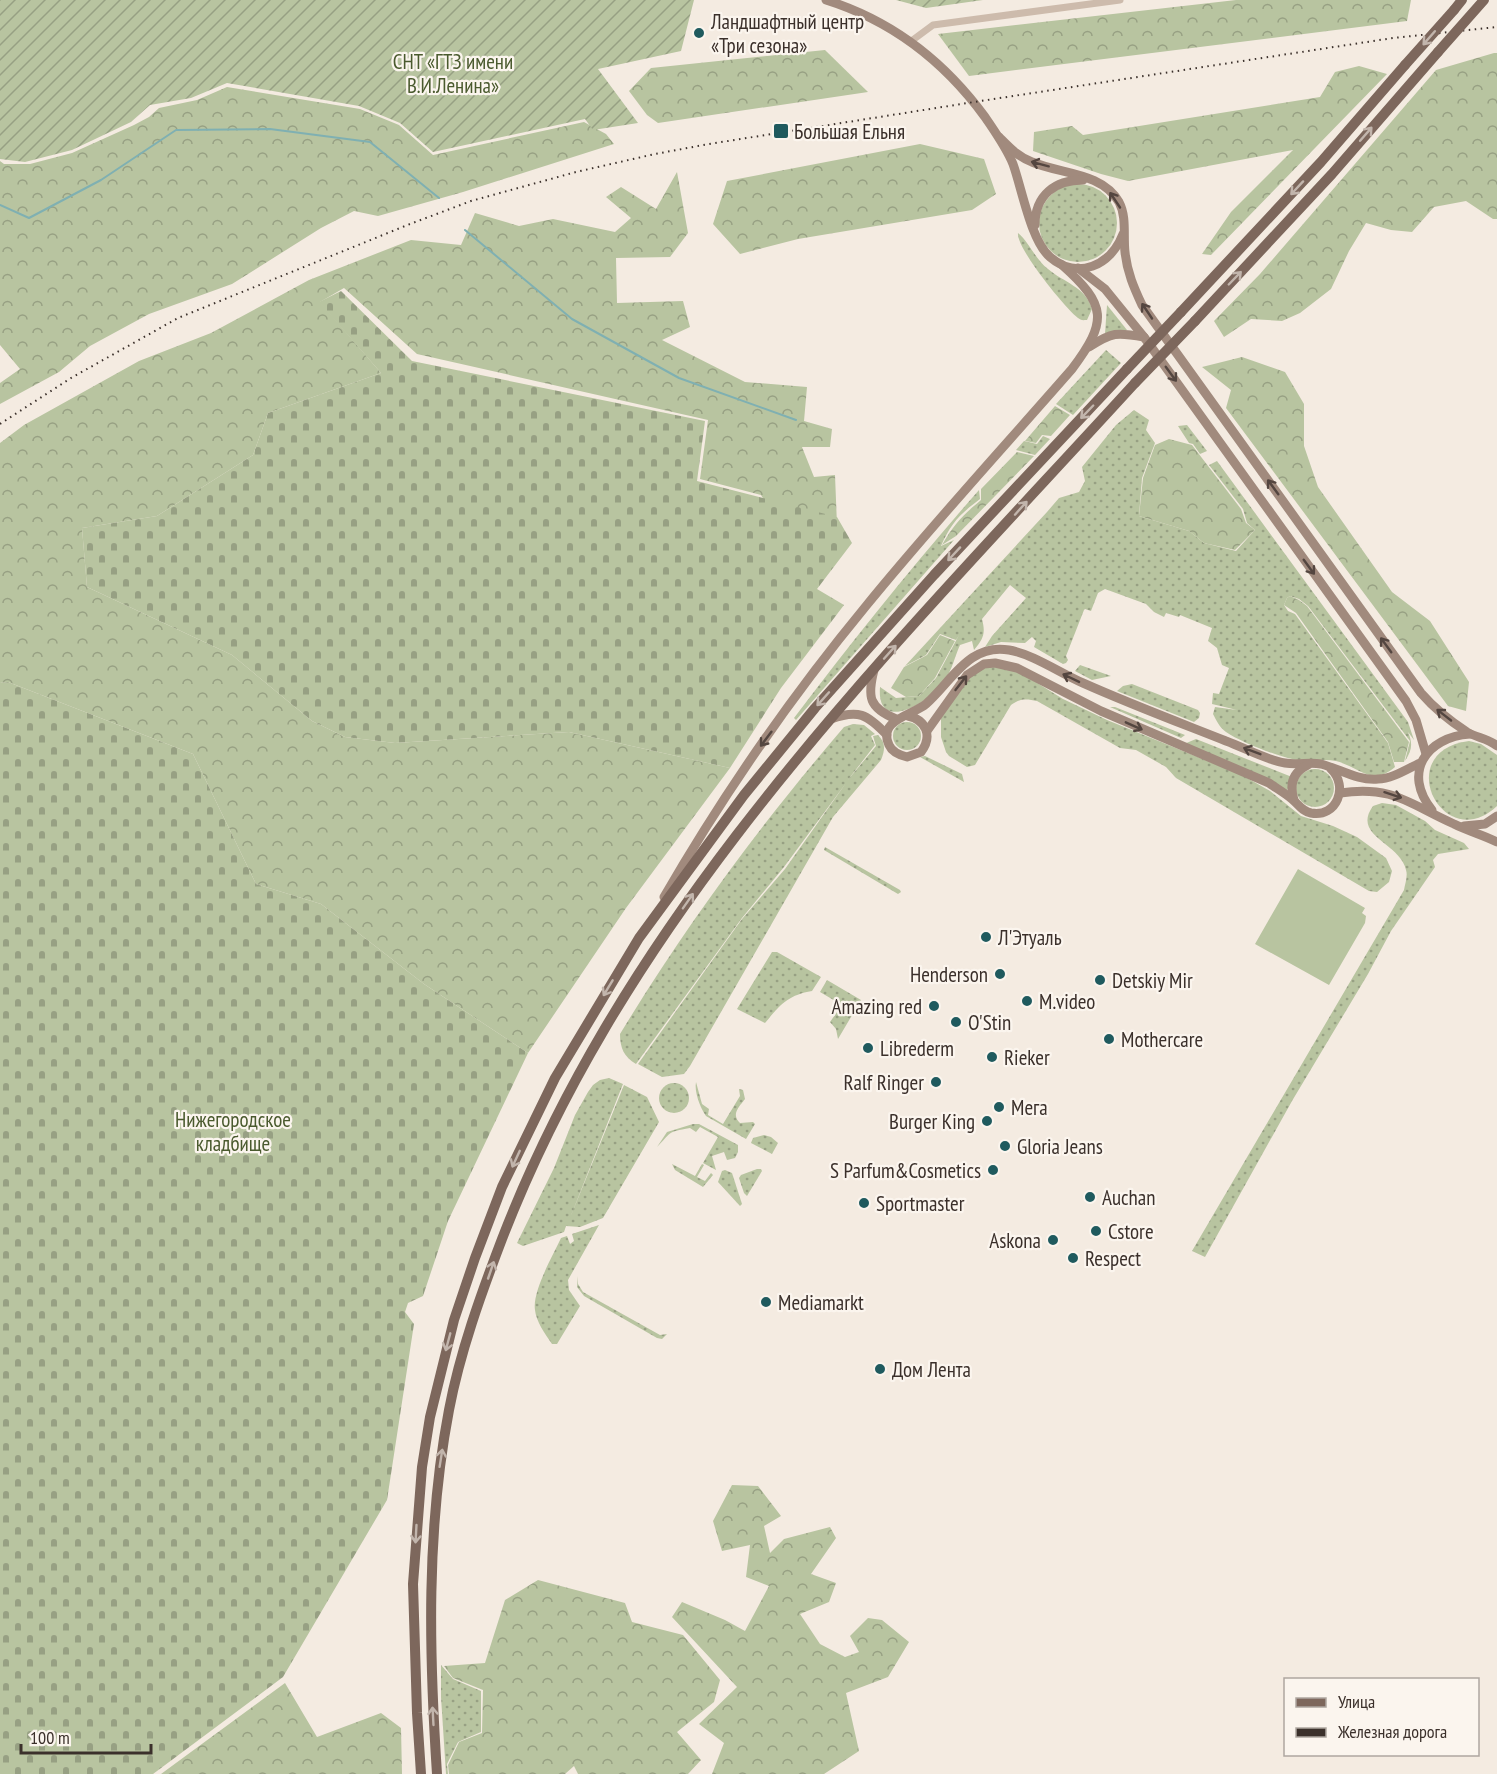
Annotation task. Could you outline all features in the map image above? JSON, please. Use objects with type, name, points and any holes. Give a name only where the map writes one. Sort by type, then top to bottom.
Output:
[{"type":"main road","points":[[421,1774],[413,1584],[416,1522],[430,1417],[451,1332],[475,1258],[530,1130],[571,1049],[652,918],[696,841],[760,747],[864,608],[1072,369],[1089,347],[1097,325],[1097,312],[1093,298],[1085,285],[1049,256],[1040,244],[1012,163],[999,137],[974,102],[945,68],[887,25],[849,7],[826,0]]},
{"type":"main road","points":[[652,918],[744,795],[815,708],[934,575],[1321,162],[1462,0]]},
{"type":"main road","points":[[437,1774],[430,1624],[433,1534],[449,1407],[471,1328],[519,1195],[546,1138],[609,1023],[654,949],[706,874],[758,805],[829,720],[1135,383],[1332,174],[1484,0]]},
{"type":"main road","points":[[999,137],[1018,155],[1033,163],[1089,179],[1105,187],[1118,201],[1123,215],[1130,279],[1142,305],[1421,693],[1444,716],[1470,734],[1488,739],[1497,746]]},
{"type":"main road","points":[[1035,232],[1035,216],[1043,197],[1057,184],[1069,180],[1089,179]]},
{"type":"main road","points":[[1062,265],[1077,268],[1090,267],[1103,262],[1118,246],[1123,231]]},
{"type":"main road","points":[[1077,268],[1105,289],[1144,337],[1406,701],[1416,720],[1426,754]]},
{"type":"main road","points":[[1089,347],[1105,337],[1120,332],[1144,337]]},
{"type":"main road","points":[[908,716],[939,692],[960,666],[975,655],[997,648],[1011,650],[1082,683],[1284,763],[1322,765],[1359,777],[1378,780],[1420,763]]},
{"type":"main road","points":[[896,718],[890,725],[887,735],[888,744],[893,751],[907,757],[914,756],[925,746],[927,731],[967,675],[984,664],[995,663],[1017,668],[1101,711],[1269,783],[1294,800],[1304,811],[1324,812],[1335,805],[1340,793],[1340,783],[1336,774],[1329,767]]},
{"type":"main road","points":[[874,669],[869,686],[874,706],[883,713],[896,718],[908,716],[916,718],[923,723],[927,731]]},
{"type":"main road","points":[[829,720],[856,713],[867,717],[887,735]]},
{"type":"main road","points":[[1441,818],[1425,801],[1419,783],[1420,763],[1426,754],[1441,741],[1456,735],[1470,734]]},
{"type":"main road","points":[[1294,800],[1291,783],[1295,775],[1308,765]]},
{"type":"main road","points":[[1340,793],[1360,790],[1384,792],[1413,802],[1455,825],[1497,842]]},
{"type":"main road","points":[[1455,825],[1473,827],[1485,824],[1497,816]]},
{"type":"street","points":[[910,42],[933,25],[1120,0]]},
{"type":"green space","name":"СНТ «ГТЗ имени В.И.Ленина»","points":[[0,0],[694,0],[681,51],[598,69],[638,123],[593,130],[585,119],[433,152],[400,123],[359,106],[227,83],[191,98],[150,105],[131,122],[72,150],[25,162],[0,159]]},
{"type":"green space","points":[[896,0],[983,0],[926,8]]},
{"type":"green space","points":[[1236,0],[1411,0],[1407,21],[969,76],[938,34]]},
{"type":"green space","points":[[825,50],[868,92],[658,123],[647,115],[629,91],[651,68]]},
{"type":"green space","points":[[1497,53],[1497,219],[1493,219],[1466,201],[1434,207],[1412,232],[1391,230],[1366,223],[1349,251],[1331,289],[1300,313],[1282,321],[1251,319],[1224,337],[1214,321],[1260,274],[1436,70]]},
{"type":"green space","points":[[1359,66],[1387,74],[1211,255],[1202,254],[1231,212],[1293,150],[1128,181],[1033,151],[1034,132],[1072,126],[1083,135],[1320,97],[1335,72]]},
{"type":"green space","points":[[227,87],[360,109],[399,125],[433,155],[584,122],[606,134],[614,144],[463,192],[378,216],[354,211],[321,228],[232,284],[149,314],[90,346],[59,372],[0,404],[0,383],[20,369],[0,345],[0,161],[4,164],[30,164],[72,153],[134,125],[149,117],[159,108],[197,100]]},
{"type":"green space","points":[[920,144],[984,159],[996,194],[972,210],[798,239],[740,254],[713,224],[727,181]]},
{"type":"green space","points":[[677,172],[688,233],[670,257],[616,258],[617,303],[683,301],[690,327],[662,340],[745,382],[807,387],[804,421],[832,429],[830,447],[802,447],[814,477],[835,475],[837,525],[785,533],[761,495],[700,479],[708,420],[417,354],[344,288],[320,302],[381,373],[268,413],[253,455],[157,516],[82,528],[87,587],[232,655],[312,721],[345,737],[395,743],[569,732],[730,768],[626,908],[528,1053],[424,984],[321,904],[256,884],[193,754],[8,682],[0,683],[0,443],[24,425],[139,361],[211,333],[309,280],[411,240],[461,245],[475,213],[519,226],[553,219],[615,232],[631,218],[606,197],[621,187],[656,209]]},
{"type":"green space","points":[[1078,184],[1093,187],[1105,196],[1114,208],[1117,223],[1114,238],[1105,250],[1093,259],[1078,262],[1063,259],[1051,250],[1042,238],[1039,223],[1042,208],[1051,196],[1063,187]]},
{"type":"green space","points":[[1018,233],[1043,265],[1085,295],[1092,309],[1087,320],[1078,318],[1053,291],[1025,251],[1019,241]]},
{"type":"green space","points":[[341,291],[412,361],[705,421],[697,481],[837,517],[852,543],[817,589],[844,605],[781,688],[730,768],[569,732],[395,743],[345,737],[312,721],[232,655],[87,587],[82,528],[157,516],[253,455],[268,413],[381,373],[319,302]]},
{"type":"green space","points":[[1107,305],[1127,330],[1105,334]]},
{"type":"green space","points":[[1106,350],[1121,363],[1073,415],[1056,404]]},
{"type":"green space","points":[[1242,357],[1285,372],[1304,404],[1304,446],[1318,487],[1392,592],[1430,621],[1469,682],[1466,711],[1448,706],[1226,408],[1231,390],[1202,367]]},
{"type":"green space","points":[[1055,406],[1070,415],[1051,436],[1042,435],[1036,443],[1025,441]]},
{"type":"green space","points":[[1134,410],[1149,420],[1146,430],[1155,443],[1142,478],[1139,516],[1189,531],[1204,543],[1236,551],[1255,530],[1247,523],[1243,509],[1209,465],[1217,461],[1408,722],[1414,740],[1408,732],[1411,740],[1411,747],[1405,761],[1410,741],[1308,606],[1290,596],[1284,605],[1288,611],[1295,614],[1388,743],[1395,767],[1387,773],[1366,774],[1336,761],[1304,761],[1286,758],[1253,746],[1226,732],[1213,714],[1215,707],[1237,710],[1212,704],[1213,693],[1219,694],[1229,668],[1222,665],[1217,648],[1208,641],[1212,628],[1180,615],[1179,617],[1166,613],[1164,617],[1154,612],[1146,604],[1105,589],[1098,593],[1091,611],[1084,610],[1066,656],[1068,660],[1063,664],[1034,647],[1036,641],[1032,637],[1025,643],[1001,642],[985,647],[1026,598],[1010,585],[982,619],[984,632],[980,643],[974,650],[972,641],[960,645],[950,672],[938,688],[929,697],[906,710],[895,712],[887,710],[881,702],[880,687],[896,698],[919,696],[936,678],[959,635],[956,640],[940,634],[926,655],[905,666],[1059,498],[1079,492],[1085,481],[1082,467],[1116,425]]},
{"type":"green space","points":[[1187,425],[1207,451],[1200,454],[1193,444],[1189,443],[1178,426]]},
{"type":"green space","points":[[1043,436],[1050,439],[1035,455],[1016,450],[1024,441],[1037,444]]},
{"type":"green space","points":[[1169,439],[1192,445],[1241,509],[1246,523],[1255,530],[1235,550],[1204,543],[1189,531],[1139,516],[1143,478],[1155,445]]},
{"type":"green space","points":[[1017,452],[1034,456],[956,536],[942,545],[959,520],[981,500],[981,489]]},
{"type":"green space","points":[[979,490],[980,499],[957,520],[948,531],[941,546],[954,540],[796,720],[794,718],[861,631]]},
{"type":"green space","points":[[1290,596],[1307,606],[1409,742],[1404,762],[1394,762],[1388,742],[1296,613],[1284,605]]},
{"type":"green space","points":[[940,635],[955,641],[935,678],[919,696],[906,697],[891,688],[904,667],[927,655]]},
{"type":"green space","points":[[993,665],[1026,676],[1063,699],[1107,720],[1242,775],[1270,791],[1301,816],[1333,826],[1357,837],[1386,858],[1392,871],[1389,882],[1377,892],[1369,891],[1176,778],[1166,767],[1136,750],[1120,748],[1037,701],[1017,701],[1011,705],[975,765],[967,767],[946,752],[941,737],[941,718],[972,673]]},
{"type":"green space","points":[[1080,665],[1111,676],[1092,680],[1075,671]]},
{"type":"green space","name":"Нижегородское кладбище","points":[[8,682],[193,754],[256,884],[321,904],[424,984],[528,1053],[448,1221],[423,1296],[408,1303],[405,1312],[414,1324],[387,1500],[283,1677],[153,1774],[0,1774],[0,683]]},
{"type":"green space","points":[[1132,684],[1198,710],[1199,718],[1194,722],[1117,691],[1123,686]]},
{"type":"green space","points":[[1110,707],[1115,707],[1185,735],[1181,738]]},
{"type":"green space","points":[[907,722],[917,726],[921,736],[917,746],[907,750],[897,746],[893,736],[897,726]]},
{"type":"green space","points":[[853,724],[864,725],[875,734],[871,736],[875,745],[847,781],[876,746],[873,736],[878,735],[884,744],[881,760],[833,817],[690,1066],[684,1074],[662,1077],[638,1064],[742,919],[785,869],[846,783],[784,867],[742,918],[636,1064],[624,1052],[620,1034],[645,993],[698,914],[754,838],[844,727]]},
{"type":"green space","points":[[1196,739],[1292,777],[1287,791],[1184,744]]},
{"type":"green space","points":[[1469,741],[1481,744],[1497,755],[1497,806],[1477,818],[1459,819],[1444,810],[1433,796],[1429,779],[1432,763],[1445,749]]},
{"type":"green space","points":[[925,756],[962,774],[964,782],[920,757]]},
{"type":"green space","points":[[1315,769],[1328,775],[1334,788],[1328,801],[1315,807],[1302,801],[1296,788],[1302,775]]},
{"type":"green space","points":[[1382,803],[1396,805],[1425,821],[1435,830],[1464,843],[1469,849],[1438,854],[1433,860],[1435,867],[1391,931],[1205,1257],[1192,1251],[1404,890],[1407,872],[1402,861],[1372,832],[1368,825],[1368,816],[1373,806]]},
{"type":"green space","points":[[825,847],[901,892],[898,894],[824,850]]},
{"type":"green space","points":[[1298,869],[1365,908],[1362,913],[1366,916],[1365,923],[1329,985],[1255,944]]},
{"type":"green space","points":[[772,952],[777,952],[821,977],[812,991],[797,995],[785,1002],[765,1023],[737,1009]]},
{"type":"green space","points":[[827,980],[861,1000],[838,1039],[836,1029],[830,1022],[842,1005],[820,992]]},
{"type":"green space","points":[[609,1078],[623,1084],[570,1218],[624,1085],[647,1097],[659,1122],[603,1218],[580,1227],[566,1226],[564,1232],[523,1246],[517,1243],[554,1168],[575,1115],[593,1085]]},
{"type":"green space","points":[[696,1082],[702,1104],[709,1109],[708,1115],[723,1124],[740,1096],[739,1089],[743,1090],[745,1099],[737,1111],[737,1120],[740,1123],[753,1122],[755,1124],[746,1139],[706,1116],[698,1099]]},
{"type":"green space","points":[[674,1083],[684,1088],[689,1098],[684,1108],[674,1113],[664,1108],[659,1098],[664,1088]]},
{"type":"green space","points":[[699,1124],[738,1145],[735,1158],[727,1160],[724,1152],[712,1156],[716,1170],[703,1163],[718,1137],[700,1127],[696,1132],[690,1128],[673,1132],[657,1147],[667,1132]]},
{"type":"green space","points":[[764,1135],[778,1143],[772,1154],[751,1143],[753,1138]]},
{"type":"green space","points":[[672,1164],[695,1176],[702,1164],[704,1165],[697,1177],[705,1181],[711,1173],[713,1175],[703,1187],[675,1170]]},
{"type":"green space","points":[[757,1169],[762,1171],[747,1196],[739,1178]]},
{"type":"green space","points":[[722,1171],[732,1173],[742,1204],[740,1206],[718,1182]]},
{"type":"green space","points":[[599,1225],[568,1280],[569,1290],[580,1306],[557,1344],[552,1344],[536,1314],[535,1302],[540,1284],[561,1238],[567,1236],[570,1244],[574,1241],[572,1234]]},
{"type":"green space","points":[[578,1276],[578,1284],[583,1292],[660,1335],[667,1334],[662,1339],[657,1338],[584,1296],[577,1287]]},
{"type":"green space","points":[[732,1485],[758,1486],[781,1516],[764,1526],[770,1553],[784,1539],[830,1527],[836,1538],[811,1574],[836,1583],[829,1602],[800,1614],[820,1644],[845,1657],[859,1652],[850,1636],[868,1618],[882,1620],[909,1642],[888,1677],[846,1693],[859,1751],[824,1774],[712,1774],[724,1743],[699,1724],[737,1687],[672,1617],[682,1602],[745,1631],[769,1586],[746,1577],[750,1545],[722,1551],[713,1521]]},
{"type":"green space","points":[[538,1580],[625,1603],[632,1622],[683,1635],[720,1680],[714,1702],[677,1732],[701,1760],[688,1774],[578,1774],[574,1766],[565,1774],[449,1774],[448,1765],[459,1742],[482,1733],[483,1690],[453,1678],[444,1666],[485,1663],[505,1600]]},
{"type":"green space","points":[[441,1665],[453,1679],[481,1691],[481,1732],[458,1742],[447,1764],[448,1774],[446,1774],[441,1697]]},
{"type":"green space","points":[[285,1683],[317,1737],[381,1713],[401,1728],[402,1774],[161,1774]]},
{"type":"waterway","points":[[0,205],[29,218],[101,180],[176,130],[270,129],[370,142],[439,198]]},
{"type":"waterway","points":[[465,230],[572,319],[679,378],[796,420]]},
{"type":"railway","points":[[0,424],[71,378],[178,318],[471,201],[576,172],[709,144],[974,102],[1393,38],[1497,27]]},
{"type":"place","name":"Ландшафтный центр «Три сезона»","points":[[699,33]]},
{"type":"place","name":"Большая Ельня","points":[[781,131]]},
{"type":"place","name":"Л'Этуаль","points":[[986,937]]},
{"type":"place","name":"Henderson","points":[[1000,974]]},
{"type":"place","name":"Detskiy Mir","points":[[1100,980]]},
{"type":"place","name":"M.video","points":[[1027,1001]]},
{"type":"place","name":"Amazing red","points":[[934,1006]]},
{"type":"place","name":"O'Stin","points":[[956,1022]]},
{"type":"place","name":"Mothercare","points":[[1109,1039]]},
{"type":"place","name":"Librederm","points":[[868,1048]]},
{"type":"place","name":"Rieker","points":[[992,1057]]},
{"type":"place","name":"Ralf Ringer","points":[[936,1082]]},
{"type":"place","name":"Мега","points":[[999,1107]]},
{"type":"place","name":"Burger King","points":[[987,1121]]},
{"type":"place","name":"Gloria Jeans","points":[[1005,1146]]},
{"type":"place","name":"S Parfum&Cosmetics","points":[[993,1170]]},
{"type":"place","name":"Auchan","points":[[1090,1197]]},
{"type":"place","name":"Sportmaster","points":[[864,1203]]},
{"type":"place","name":"Cstore","points":[[1096,1231]]},
{"type":"place","name":"Askona","points":[[1053,1240]]},
{"type":"place","name":"Respect","points":[[1073,1258]]},
{"type":"place","name":"Mediamarkt","points":[[766,1302]]},
{"type":"place","name":"Дом Лента","points":[[880,1369]]}]
